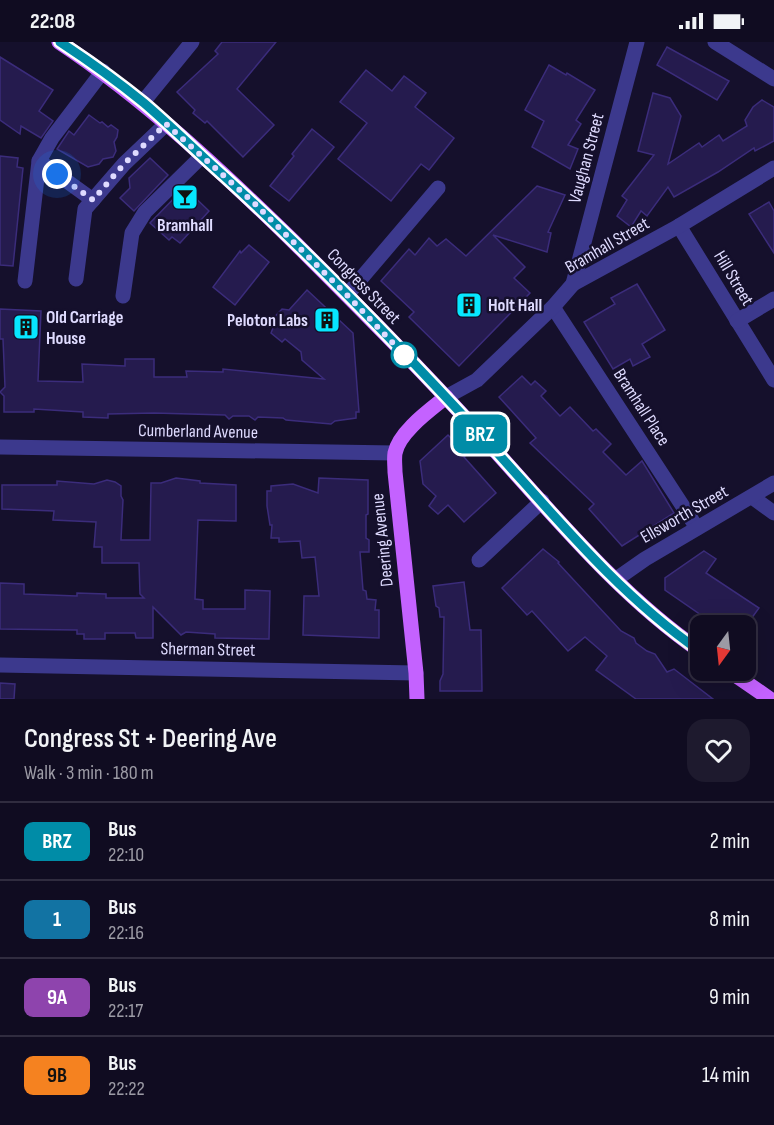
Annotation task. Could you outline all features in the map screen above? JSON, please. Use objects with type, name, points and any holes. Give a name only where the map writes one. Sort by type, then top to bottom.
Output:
[{"type":"main road","name":"Congress Street","points":[[59,42],[104,71],[143,102],[253,202],[446,397],[615,580],[649,612],[690,643]]},
{"type":"main road","points":[[395,453],[401,439],[426,413],[446,397]]},
{"type":"main road","name":"Deering Avenue","points":[[395,453],[417,699]]},
{"type":"main road","points":[[744,681],[770,699]]},
{"type":"street","points":[[143,102],[192,42]]},
{"type":"street","name":"Vaughan Street","points":[[573,284],[637,42]]},
{"type":"street","points":[[715,42],[774,79]]},
{"type":"street","points":[[25,281],[39,161],[52,138],[104,71]]},
{"type":"street","points":[[75,279],[86,209],[124,164],[166,124]]},
{"type":"street","points":[[123,296],[132,233],[145,212],[202,156]]},
{"type":"street","points":[[39,161],[93,200]]},
{"type":"street","name":"Bramhall Street","points":[[446,397],[477,380],[554,307],[573,284],[679,226],[774,168]]},
{"type":"street","points":[[347,295],[438,188]]},
{"type":"street","name":"Hill Street","points":[[679,226],[774,380]]},
{"type":"street","points":[[737,321],[774,299]]},
{"type":"street","name":"Bramhall Place","points":[[554,307],[697,528]]},
{"type":"street","name":"Cumberland Avenue","points":[[0,447],[395,453]]},
{"type":"street","name":"Ellsworth Street","points":[[615,580],[645,559],[774,483]]},
{"type":"street","points":[[752,497],[774,513]]},
{"type":"street","points":[[478,560],[542,501]]},
{"type":"street","name":"Sherman Street","points":[[0,665],[416,673]]},
{"type":"building","points":[[222,42],[276,42],[237,89],[274,125],[243,157],[207,121],[205,123],[193,113],[195,110],[177,92],[218,54],[215,51]]},
{"type":"building","points":[[667,47],[729,81],[717,100],[657,65]]},
{"type":"building","points":[[0,57],[53,90],[39,111],[53,121],[41,138],[21,126],[20,134],[0,120]]},
{"type":"building","points":[[549,65],[595,90],[576,120],[581,124],[568,145],[578,149],[570,169],[532,147],[544,121],[525,110]]},
{"type":"building","points":[[366,70],[392,91],[404,76],[426,93],[415,107],[454,138],[429,170],[421,164],[391,201],[338,159],[367,123],[340,102]]},
{"type":"building","points":[[653,93],[670,98],[681,116],[668,164],[699,143],[702,147],[719,135],[723,141],[747,126],[745,120],[753,107],[762,100],[774,107],[774,141],[755,151],[754,148],[674,197],[668,187],[647,216],[641,211],[631,227],[617,216],[627,200],[622,196],[654,155],[638,151]]},
{"type":"building","points":[[89,115],[100,123],[108,127],[111,125],[118,130],[114,142],[116,151],[113,157],[103,159],[99,164],[88,167],[57,149],[69,131],[74,135]]},
{"type":"building","points":[[312,129],[334,147],[289,201],[270,186]]},
{"type":"building","points":[[0,156],[18,158],[17,167],[23,168],[13,266],[0,265]]},
{"type":"building","points":[[150,158],[168,175],[134,211],[120,198],[130,188],[129,178]]},
{"type":"building","points":[[537,186],[565,195],[548,232],[551,233],[547,252],[493,235],[525,267],[514,278],[530,293],[459,366],[409,317],[414,312],[381,281],[409,249],[415,255],[429,238],[437,246],[446,239],[466,256]]},
{"type":"building","points":[[183,189],[186,192],[187,190],[209,211],[180,243],[172,237],[169,240],[150,223]]},
{"type":"building","points":[[769,202],[774,211],[774,253],[749,214]]},
{"type":"building","points":[[249,245],[269,262],[235,305],[213,287],[240,251],[241,253]]},
{"type":"building","points":[[637,284],[665,330],[642,344],[650,357],[633,366],[630,359],[613,369],[584,322],[615,304],[611,298]]},
{"type":"building","points":[[307,290],[353,333],[359,412],[356,412],[356,418],[335,421],[331,424],[283,418],[258,417],[255,420],[249,416],[233,416],[229,419],[225,415],[108,414],[108,418],[83,417],[83,412],[34,409],[34,412],[4,412],[4,396],[0,392],[5,387],[3,339],[0,339],[0,309],[41,311],[38,381],[83,382],[82,364],[125,366],[125,359],[154,359],[154,377],[187,377],[186,371],[223,372],[223,369],[324,379],[302,360],[301,352],[285,339],[282,342],[271,333],[273,328],[270,322],[282,309],[289,310]]},
{"type":"building","points":[[522,376],[531,385],[535,381],[546,391],[541,396],[560,416],[570,407],[593,431],[596,429],[611,444],[603,452],[626,475],[642,461],[674,513],[622,546],[589,509],[594,504],[530,443],[536,438],[499,397]]},
{"type":"building","points":[[448,435],[467,454],[464,457],[496,493],[464,522],[448,505],[438,514],[429,506],[436,496],[423,484],[420,461]]},
{"type":"building","points":[[176,478],[200,481],[200,483],[236,485],[236,521],[198,520],[195,599],[203,600],[203,609],[245,609],[245,590],[270,591],[269,639],[215,638],[215,634],[186,632],[181,635],[153,607],[153,638],[136,638],[135,633],[105,633],[105,639],[84,639],[84,634],[77,634],[77,630],[0,629],[0,583],[24,584],[24,594],[77,596],[77,593],[106,594],[106,598],[144,598],[140,594],[139,563],[102,563],[102,547],[94,547],[96,522],[53,520],[54,511],[2,509],[2,485],[57,485],[57,481],[94,484],[107,480],[115,482],[121,486],[123,500],[121,540],[150,540],[151,483],[161,483]]},
{"type":"building","points":[[319,478],[368,480],[366,538],[369,540],[369,552],[360,552],[363,590],[366,591],[367,599],[376,600],[375,610],[379,610],[379,638],[303,635],[304,596],[319,596],[315,557],[302,558],[300,541],[279,542],[279,538],[271,538],[272,525],[270,525],[267,506],[267,491],[271,491],[271,486],[293,484],[318,493]]},
{"type":"building","points":[[543,549],[559,562],[621,631],[634,638],[636,643],[647,651],[655,654],[667,672],[674,669],[713,699],[636,699],[596,670],[607,656],[585,637],[568,651],[532,611],[527,615],[502,588]]},
{"type":"building","points":[[704,551],[716,559],[706,573],[759,608],[754,615],[701,615],[665,590],[665,578]]},
{"type":"building","points":[[464,582],[470,630],[481,630],[482,691],[440,691],[443,674],[444,617],[440,617],[439,608],[436,606],[433,586]]},
{"type":"building","points":[[0,683],[15,684],[14,699],[0,699]]},
{"type":"bus line","name":"BRZ","points":[[60,42],[104,71],[143,102],[253,202],[446,397],[615,580],[649,612],[690,644]]},
{"type":"place","name":"Bramhall","points":[[185,197]]},
{"type":"place","name":"Holt Hall","points":[[469,305]]},
{"type":"place","name":"Peloton Labs","points":[[327,320]]},
{"type":"place","name":"Old Carriage House","points":[[26,327]]},
{"type":"route","points":[[57,174],[93,200],[124,164],[166,124],[253,202],[411,362],[404,355]]}]
